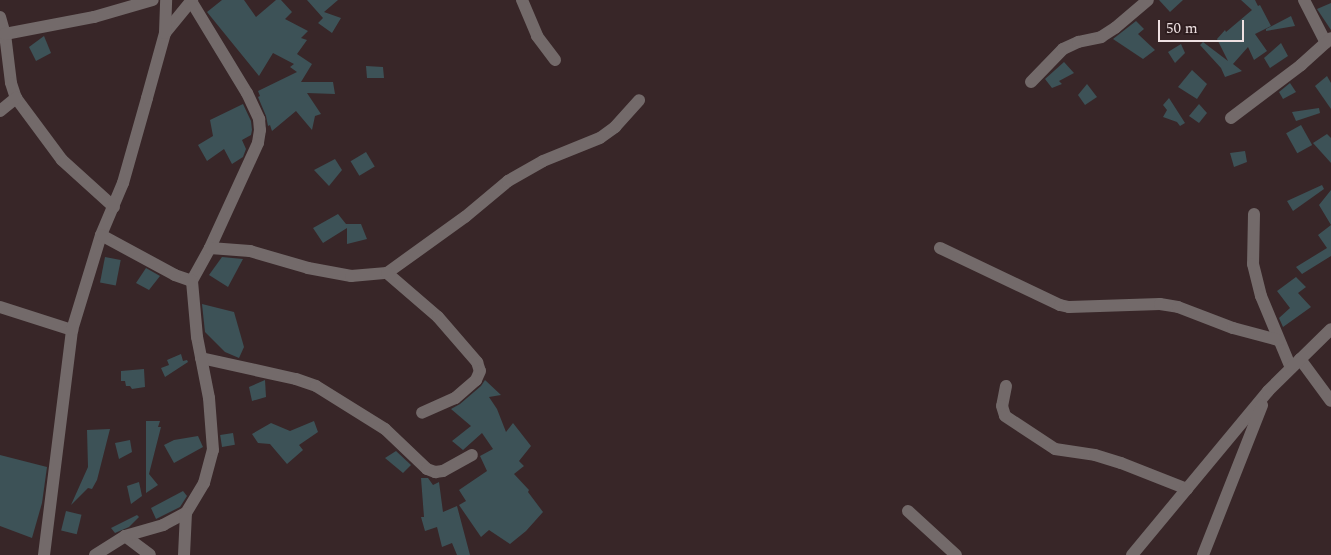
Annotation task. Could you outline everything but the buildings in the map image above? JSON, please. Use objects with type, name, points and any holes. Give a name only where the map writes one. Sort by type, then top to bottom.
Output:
[{"type":"street","points":[[5,34],[94,17],[153,0]]},
{"type":"street","points":[[44,555],[72,330],[101,235],[123,183],[165,32],[166,0]]},
{"type":"street","points":[[522,0],[538,36],[555,60]]},
{"type":"street","points":[[1031,82],[1063,49],[1078,42],[1101,37],[1115,28],[1148,0]]},
{"type":"street","points":[[1231,118],[1301,65],[1328,40],[1304,0]]},
{"type":"street","points":[[165,32],[192,1],[247,93],[259,119],[258,143],[210,248],[192,281],[197,337],[209,398],[213,450],[204,483],[186,513],[184,555]]},
{"type":"street","points":[[0,17],[5,34],[11,83],[16,98],[62,160],[114,207]]},
{"type":"street","points":[[0,111],[16,98]]},
{"type":"street","points":[[210,248],[250,251],[308,268],[351,276],[387,273],[464,217],[508,181],[543,160],[600,138],[615,127],[639,100]]},
{"type":"street","points":[[1254,214],[1253,264],[1261,296],[1278,340],[1296,364],[1331,401]]},
{"type":"street","points":[[101,235],[175,275],[192,281]]},
{"type":"street","points":[[940,248],[1070,307],[1160,304],[1178,307],[1233,328],[1278,340]]},
{"type":"street","points":[[387,273],[438,317],[477,362],[480,371],[476,380],[455,398],[422,413]]},
{"type":"street","points":[[0,307],[72,330]]},
{"type":"street","points":[[1132,555],[1268,391],[1331,329]]},
{"type":"street","points":[[201,358],[296,379],[316,386],[385,429],[427,469],[435,472],[472,455]]},
{"type":"street","points":[[1006,386],[1002,406],[1005,416],[1055,449],[1121,463],[1187,489]]},
{"type":"street","points":[[1202,555],[1268,391]]},
{"type":"street","points":[[908,511],[956,555]]},
{"type":"street","points":[[95,555],[125,536],[163,525],[186,513]]},
{"type":"street","points":[[125,536],[150,555]]}]
